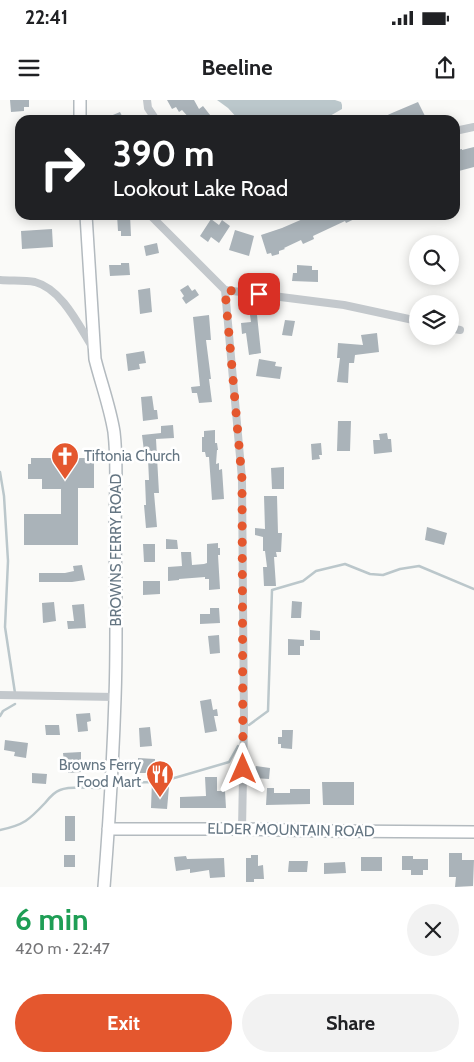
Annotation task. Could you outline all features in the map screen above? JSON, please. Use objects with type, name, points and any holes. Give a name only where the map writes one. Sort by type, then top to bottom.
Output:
[{"type":"street","points":[[80,100],[80,115]]},
{"type":"street","points":[[147,100],[148,108],[153,115]]},
{"type":"street","points":[[460,130],[474,127]]},
{"type":"street","name":"BROWNS FERRY ROAD","points":[[86,220],[95,359],[109,405],[114,432],[116,463],[117,624],[115,698],[104,887]]},
{"type":"street","points":[[155,220],[225,290],[344,305],[409,319]]},
{"type":"street","points":[[0,280],[35,282],[56,294],[94,348]]},
{"type":"street","points":[[225,290],[242,479],[244,715],[242,828]]},
{"type":"street","points":[[0,695],[115,698]]},
{"type":"street","name":"ELDER MOUNTAIN ROAD","points":[[108,829],[242,828],[323,831],[474,832]]},
{"type":"shaded area","points":[[217,100],[335,100],[341,102],[342,105],[342,109],[332,115],[234,115]]},
{"type":"building","points":[[10,100],[29,100],[29,107],[24,107],[24,111],[11,112]]},
{"type":"building","points":[[167,100],[194,100],[199,109],[203,106],[210,115],[186,115],[182,110],[179,112],[176,107],[172,109]]},
{"type":"building","points":[[418,102],[424,115],[388,115]]},
{"type":"building","points":[[474,147],[474,167],[460,171],[460,149]]},
{"type":"building","points":[[117,220],[130,220],[131,236],[121,236],[121,231],[118,231]]},
{"type":"building","points":[[210,220],[219,225],[222,220],[230,226],[219,243],[211,237],[208,242],[200,236]]},
{"type":"building","points":[[300,220],[352,220],[346,223],[345,221],[313,236],[314,239],[303,244],[301,240],[279,251],[279,254],[272,256],[271,253],[267,254],[261,235]]},
{"type":"building","points":[[52,229],[53,247],[22,249],[21,231]]},
{"type":"building","points":[[235,230],[254,236],[249,256],[229,250]]},
{"type":"building","points":[[157,243],[159,253],[146,256],[144,246]]},
{"type":"building","points":[[121,263],[129,263],[130,275],[110,276],[109,265],[121,265]]},
{"type":"building","points":[[297,265],[312,266],[312,270],[318,270],[318,282],[292,281],[293,273],[297,273]]},
{"type":"building","points":[[188,285],[192,291],[195,289],[199,295],[186,304],[180,290]]},
{"type":"building","points":[[150,288],[152,312],[140,314],[138,290]]},
{"type":"building","points":[[209,315],[211,340],[206,340],[212,402],[199,403],[197,393],[192,393],[191,387],[200,386],[193,317]]},
{"type":"building","points":[[250,315],[257,315],[261,353],[249,355],[246,333],[242,334],[241,323],[251,322]]},
{"type":"building","points":[[285,320],[295,321],[292,336],[282,335]]},
{"type":"building","points":[[377,333],[379,352],[355,355],[354,363],[349,363],[348,383],[337,382],[340,358],[337,358],[338,343],[363,345],[361,335]]},
{"type":"building","points":[[144,351],[146,363],[139,364],[140,369],[128,371],[126,354]]},
{"type":"building","points":[[259,359],[276,362],[275,366],[282,367],[280,379],[256,376]]},
{"type":"building","points":[[152,396],[154,410],[157,410],[158,419],[143,421],[141,397]]},
{"type":"building","points":[[338,421],[351,421],[350,451],[337,451]]},
{"type":"building","points":[[173,425],[174,438],[156,439],[159,493],[154,493],[157,527],[146,528],[144,505],[146,505],[145,480],[149,480],[148,459],[145,459],[142,435],[161,433],[161,426]]},
{"type":"building","points":[[215,430],[215,443],[217,443],[218,450],[216,464],[219,463],[219,470],[222,469],[224,499],[212,500],[209,457],[206,457],[205,452],[202,452],[202,437],[204,437],[204,431]]},
{"type":"building","points":[[387,433],[388,439],[391,439],[392,452],[374,454],[373,440],[380,440],[379,434]]},
{"type":"building","points":[[321,443],[322,455],[319,455],[320,459],[312,460],[311,444]]},
{"type":"building","points":[[31,458],[94,458],[94,488],[78,488],[78,545],[24,545],[24,514],[61,514],[61,489],[42,489],[42,479],[28,479],[28,464],[31,464]]},
{"type":"building","points":[[284,467],[284,489],[272,489],[271,468]]},
{"type":"building","points":[[264,496],[277,496],[278,533],[282,533],[281,552],[276,552],[277,557],[274,557],[276,586],[264,586],[263,567],[267,567],[265,551],[263,551],[263,537],[255,535],[255,528],[265,529]]},
{"type":"building","points":[[427,527],[447,533],[444,545],[425,540]]},
{"type":"building","points":[[166,539],[177,540],[178,549],[166,549]]},
{"type":"building","points":[[218,543],[218,548],[220,548],[220,555],[218,555],[220,589],[209,590],[209,579],[205,579],[205,577],[168,581],[168,567],[182,566],[181,552],[191,552],[192,565],[204,564],[207,563],[207,544]]},
{"type":"building","points":[[143,544],[155,544],[155,562],[144,562]]},
{"type":"building","points":[[82,565],[85,580],[39,582],[39,573],[65,573],[74,571],[73,566]]},
{"type":"building","points":[[143,581],[160,581],[160,594],[143,595]]},
{"type":"building","points":[[292,601],[302,602],[301,618],[291,618]]},
{"type":"building","points":[[54,602],[56,621],[43,623],[42,603]]},
{"type":"building","points":[[84,604],[86,628],[68,629],[67,621],[74,621],[72,605]]},
{"type":"building","points":[[210,608],[219,608],[220,623],[200,624],[200,614],[210,614]]},
{"type":"building","points":[[310,630],[320,631],[320,640],[310,640]]},
{"type":"building","points":[[219,635],[220,653],[210,654],[208,636]]},
{"type":"building","points":[[288,639],[304,640],[304,646],[300,646],[300,655],[288,655]]},
{"type":"building","points":[[211,699],[213,710],[217,709],[218,716],[214,716],[217,731],[205,733],[200,701]]},
{"type":"building","points":[[90,713],[91,721],[87,722],[88,731],[78,732],[76,714]]},
{"type":"building","points":[[45,725],[59,725],[60,735],[46,735]]},
{"type":"building","points":[[150,727],[152,746],[140,747],[139,728]]},
{"type":"building","points":[[282,730],[293,730],[292,749],[281,748],[281,744],[278,744],[278,737],[282,737]]},
{"type":"building","points":[[5,740],[28,743],[26,758],[14,756],[15,752],[4,750]]},
{"type":"building","points":[[81,752],[81,772],[68,773],[68,762],[64,762],[63,753]]},
{"type":"building","points":[[138,758],[155,759],[155,766],[167,766],[166,787],[169,787],[167,809],[151,808],[152,781],[149,780],[149,773],[139,773]]},
{"type":"building","points":[[256,766],[270,768],[269,779],[254,778]]},
{"type":"building","points":[[32,773],[47,774],[46,784],[32,783]]},
{"type":"building","points":[[205,777],[217,777],[217,791],[225,791],[226,808],[180,808],[180,797],[206,796]]},
{"type":"building","points":[[322,782],[354,782],[354,805],[323,805]]},
{"type":"building","points":[[267,788],[274,788],[274,793],[290,793],[290,789],[310,789],[310,804],[266,805]]},
{"type":"building","points":[[65,816],[75,816],[75,841],[65,841]]},
{"type":"building","points":[[449,853],[462,853],[462,860],[474,860],[473,886],[455,887],[456,877],[449,877]]},
{"type":"building","points":[[64,855],[75,855],[75,867],[64,867]]},
{"type":"building","points":[[251,855],[258,855],[258,866],[263,865],[264,879],[254,879],[254,882],[246,882],[246,858],[251,858]]},
{"type":"building","points":[[186,856],[187,859],[224,858],[225,877],[210,878],[209,870],[190,873],[190,869],[176,871],[174,857]]},
{"type":"building","points":[[402,856],[413,856],[413,859],[428,859],[428,870],[423,870],[423,875],[411,875],[411,870],[402,870]]},
{"type":"building","points":[[361,857],[382,857],[382,871],[361,871]]},
{"type":"building","points":[[289,861],[308,861],[307,872],[288,872]]},
{"type":"building","points":[[345,862],[346,873],[324,874],[324,863]]},
{"type":"waterway","points":[[0,472],[4,496],[8,561],[5,627],[15,693]]},
{"type":"waterway","points":[[249,725],[268,711],[272,590],[303,581],[316,571],[345,564],[370,574],[383,575],[400,569],[419,566],[474,589]]},
{"type":"waterway","points":[[0,716],[3,711],[15,704]]},
{"type":"waterway","points":[[164,781],[229,762],[238,746]]},
{"type":"waterway","points":[[118,783],[154,782]]},
{"type":"waterway","points":[[0,830],[26,821],[52,795],[60,790],[103,787]]},
{"type":"place","name":"Tiftonia Church","points":[[65,480]]},
{"type":"place","name":"Browns Ferry Food Mart","points":[[160,798]]},
{"type":"route","points":[[243,769],[242,479],[225,290],[259,294]]}]
